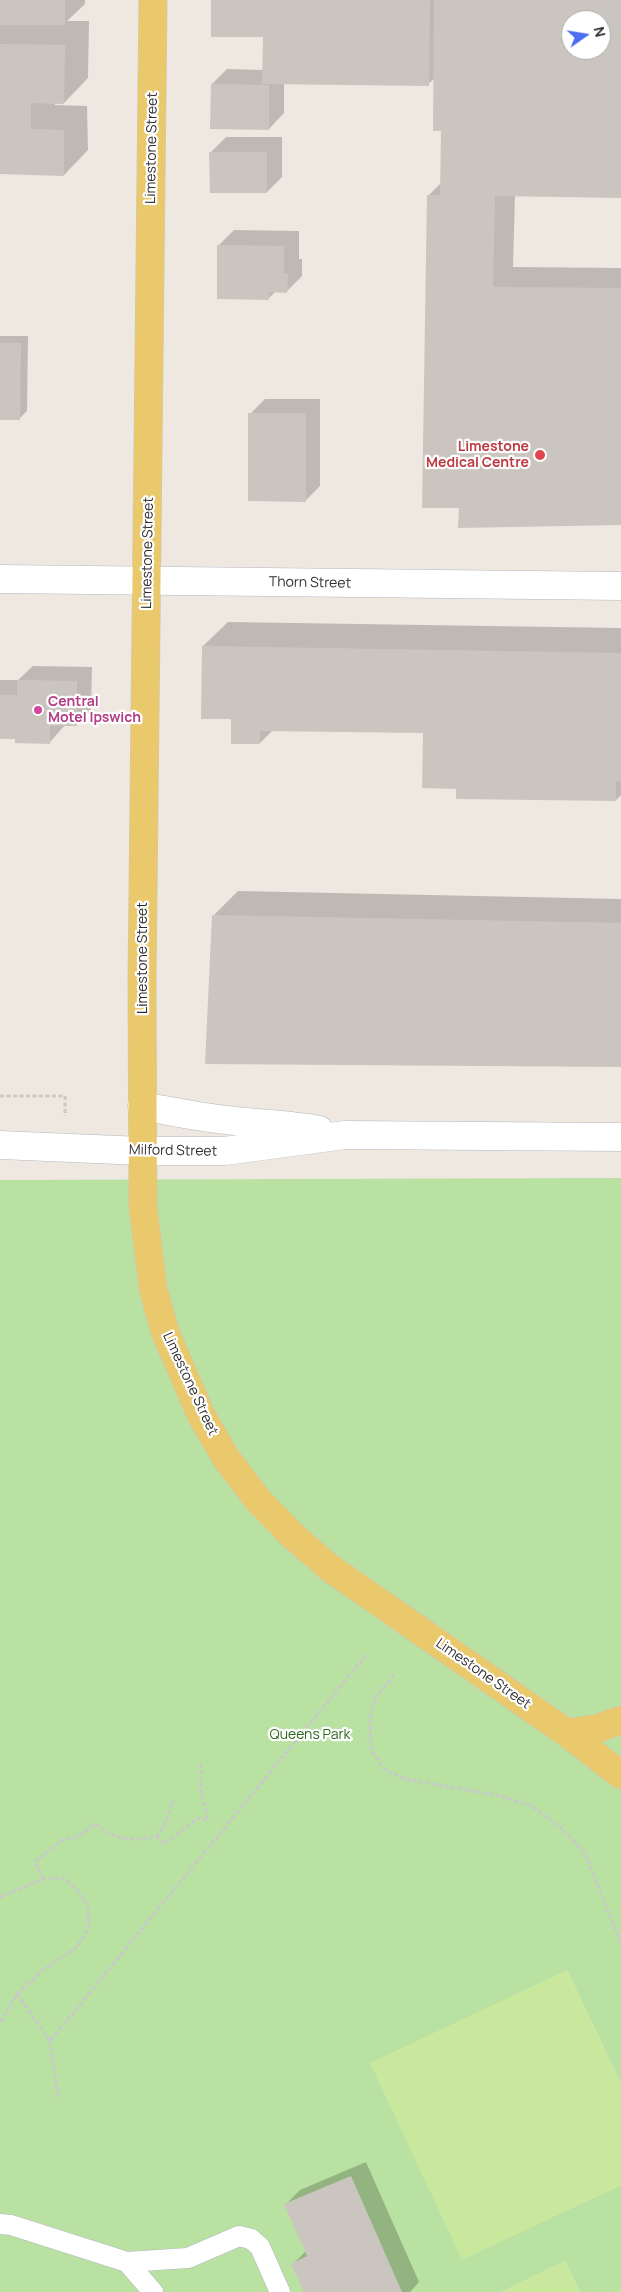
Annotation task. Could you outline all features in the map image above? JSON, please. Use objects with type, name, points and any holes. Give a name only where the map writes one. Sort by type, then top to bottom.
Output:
[{"type":"main road","name":"Limestone Street","points":[[153,0],[142,1151],[146,1245],[153,1288],[162,1323],[201,1415],[226,1458],[264,1506],[293,1536],[330,1568],[567,1733],[621,1775]]},
{"type":"main road","points":[[567,1733],[599,1728],[621,1720]]},
{"type":"street","name":"Thorn Street","points":[[0,579],[621,586]]},
{"type":"street","name":"Milford Street","points":[[142,1106],[193,1116],[284,1124],[345,1135]]},
{"type":"street","name":"Milford Street","points":[[0,1145],[142,1151],[225,1152],[345,1135],[621,1136]]},
{"type":"lane","points":[[0,2224],[11,2225],[127,2262],[188,2258],[239,2236],[251,2239],[260,2247],[280,2292]]},
{"type":"lane","points":[[127,2262],[153,2292]]},
{"type":"path","points":[[0,1096],[66,1096]]},
{"type":"path","points":[[50,2041],[366,1655]]},
{"type":"path","points":[[394,1675],[376,1696],[370,1719],[372,1750],[384,1769],[404,1779],[496,1795],[530,1805],[560,1827],[585,1853],[621,1944]]},
{"type":"path","points":[[157,1836],[164,1844],[198,1818],[208,1820],[201,1790],[201,1762]]},
{"type":"path","points":[[43,1879],[35,1862],[62,1840],[77,1836],[95,1824],[108,1834],[122,1838],[139,1840],[157,1836],[166,1822],[173,1800]]},
{"type":"path","points":[[0,1897],[43,1879],[64,1878],[79,1892],[88,1907],[89,1928],[77,1948],[43,1970],[17,1994],[0,2023]]},
{"type":"path","points":[[17,1994],[50,2041],[58,2097]]},
{"type":"green space","name":"Queens Park","points":[[621,1178],[621,2084],[567,1970],[462,2259],[621,2185],[621,2292],[580,2292],[565,2261],[501,2292],[0,2292],[0,1180]]},
{"type":"green space","points":[[567,1970],[621,2084],[621,2185],[462,2260],[370,2063]]},
{"type":"green space","points":[[565,2261],[580,2292],[501,2292]]},
{"type":"building","points":[[0,0],[65,0],[65,25],[0,25]]},
{"type":"building","points":[[211,0],[430,0],[429,86],[262,84],[263,37],[211,37]]},
{"type":"building","points":[[434,0],[621,0],[621,198],[495,196],[493,287],[621,288],[621,525],[458,528],[459,508],[422,508],[427,195],[440,195],[441,131],[433,131]]},
{"type":"building","points":[[0,44],[65,45],[64,104],[31,103],[31,129],[64,130],[64,176],[0,174]]},
{"type":"building","points":[[211,84],[269,85],[269,130],[210,129]]},
{"type":"building","points":[[209,152],[267,152],[267,193],[210,193]]},
{"type":"building","points":[[217,245],[284,246],[284,273],[288,274],[287,293],[269,292],[269,300],[217,299]]},
{"type":"building","points":[[0,343],[21,343],[20,420],[0,420]]},
{"type":"building","points":[[248,413],[306,413],[306,502],[248,501]]},
{"type":"building","points":[[202,646],[621,653],[621,782],[616,781],[616,801],[456,799],[456,789],[422,788],[423,733],[260,731],[260,744],[231,744],[231,719],[201,719]]},
{"type":"building","name":"Central Motel Ipswich","points":[[17,680],[77,681],[77,726],[50,726],[50,744],[15,743],[15,739],[0,739],[0,695],[17,695]]},
{"type":"building","points":[[212,915],[621,923],[621,1067],[205,1064]]},
{"type":"building","points":[[351,2176],[402,2292],[304,2292],[291,2264],[307,2256],[284,2204]]},
{"type":"place","name":"Limestone Medical Centre","points":[[540,455]]},
{"type":"place","name":"Central Motel Ipswich","points":[[38,710]]}]
